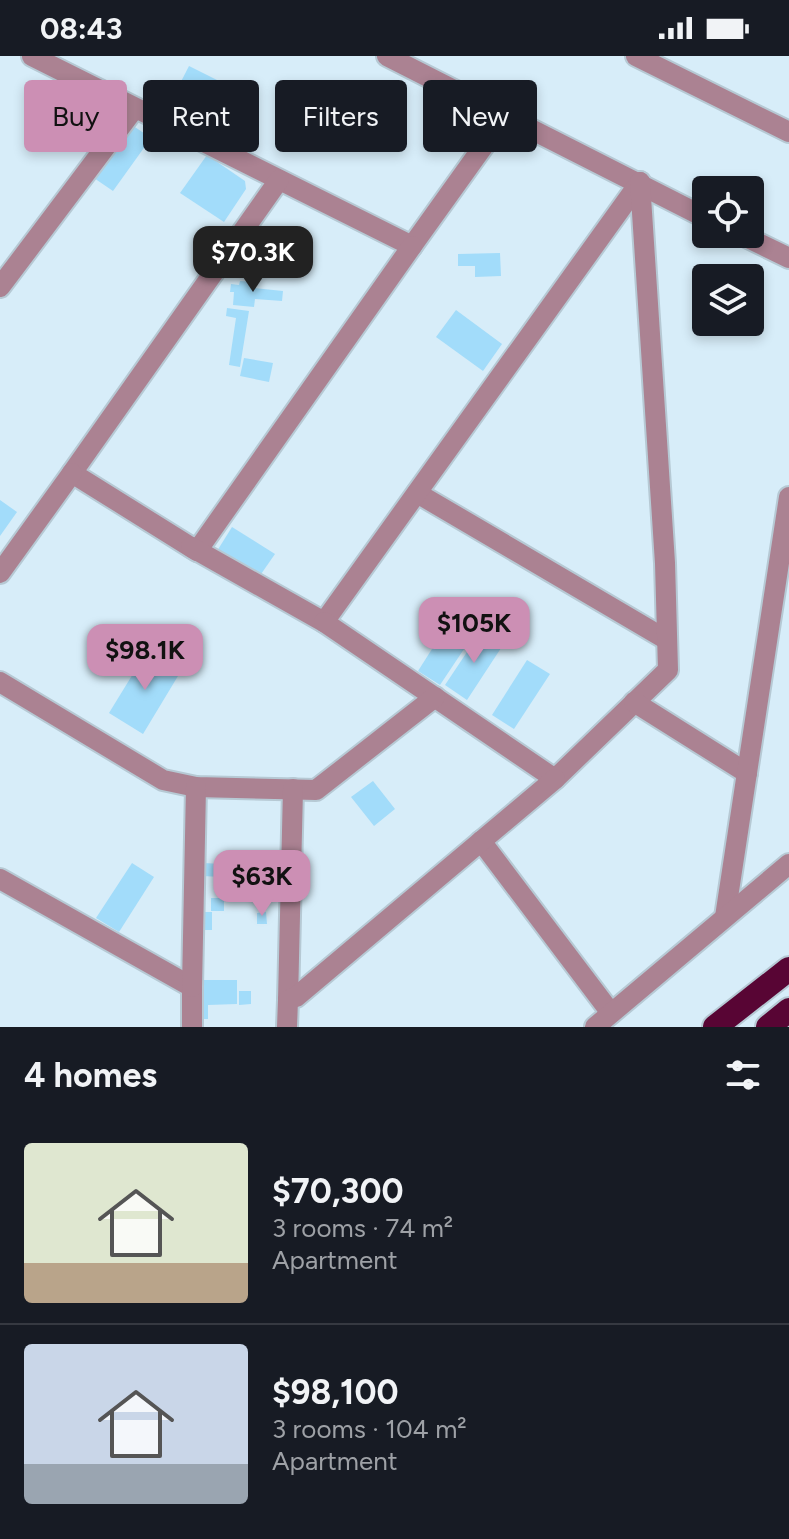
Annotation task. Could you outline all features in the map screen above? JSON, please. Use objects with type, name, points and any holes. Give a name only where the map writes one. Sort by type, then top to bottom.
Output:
[{"type":"highway","points":[[715,1027],[789,969]]},
{"type":"highway","points":[[768,1027],[789,1010]]},
{"type":"street","points":[[32,56],[412,246]]},
{"type":"street","points":[[387,56],[434,80]]},
{"type":"street","points":[[636,56],[789,132]]},
{"type":"street","points":[[0,287],[134,109]]},
{"type":"street","points":[[537,132],[692,210]]},
{"type":"street","points":[[194,549],[479,152]]},
{"type":"street","points":[[0,573],[279,180]]},
{"type":"street","points":[[324,622],[640,182]]},
{"type":"street","points":[[288,1000],[296,997],[555,779],[668,670],[665,563],[640,182]]},
{"type":"street","points":[[764,246],[789,258]]},
{"type":"street","points":[[72,473],[194,549],[324,622],[555,779]]},
{"type":"street","points":[[417,493],[667,640]]},
{"type":"street","points":[[725,917],[789,497]]},
{"type":"street","points":[[0,682],[163,780],[196,787],[316,790],[435,697]]},
{"type":"street","points":[[634,702],[747,773]]},
{"type":"street","points":[[192,1027],[196,787]]},
{"type":"street","points":[[287,1027],[293,789]]},
{"type":"street","points":[[481,841],[611,1013]]},
{"type":"street","points":[[595,1027],[789,864]]},
{"type":"street","points":[[0,879],[192,987]]},
{"type":"building","points":[[189,66],[217,80],[182,80]]},
{"type":"building","points":[[129,123],[143,133],[143,149],[113,191],[91,176],[108,152],[127,152]]},
{"type":"building","points":[[207,155],[245,181],[246,189],[224,222],[180,193]]},
{"type":"building","points":[[500,253],[501,276],[475,277],[475,266],[458,266],[458,254]]},
{"type":"building","points":[[240,281],[254,282],[253,288],[283,291],[282,301],[255,299],[254,307],[233,305],[231,284],[239,285]]},
{"type":"building","points":[[227,308],[249,311],[240,367],[229,365],[236,318],[226,316]]},
{"type":"building","points":[[456,310],[502,344],[483,371],[436,337]]},
{"type":"building","points":[[244,358],[273,363],[269,382],[240,376]]},
{"type":"building","points":[[0,500],[17,512],[0,536]]},
{"type":"building","points":[[232,527],[275,554],[259,577],[217,551]]},
{"type":"building","points":[[453,616],[476,631],[440,685],[418,671]]},
{"type":"building","points":[[481,631],[503,645],[467,700],[445,685]]},
{"type":"building","points":[[147,651],[181,671],[143,734],[109,713]]},
{"type":"building","points":[[527,660],[550,674],[514,729],[492,715]]},
{"type":"building","points":[[373,781],[395,809],[374,826],[351,797]]},
{"type":"building","points":[[224,861],[251,863],[250,876],[223,873]]},
{"type":"building","points":[[132,863],[154,877],[119,932],[96,918]]},
{"type":"building","points":[[204,863],[221,864],[221,877],[203,876]]},
{"type":"building","points":[[211,898],[224,898],[224,911],[211,911]]},
{"type":"building","points":[[202,912],[212,912],[212,930],[202,930]]},
{"type":"building","points":[[266,912],[267,924],[257,924],[257,913]]},
{"type":"building","points":[[200,980],[237,980],[237,1004],[208,1005],[208,1019],[200,1019]]},
{"type":"building","points":[[239,991],[251,991],[251,1004],[239,1005]]}]
